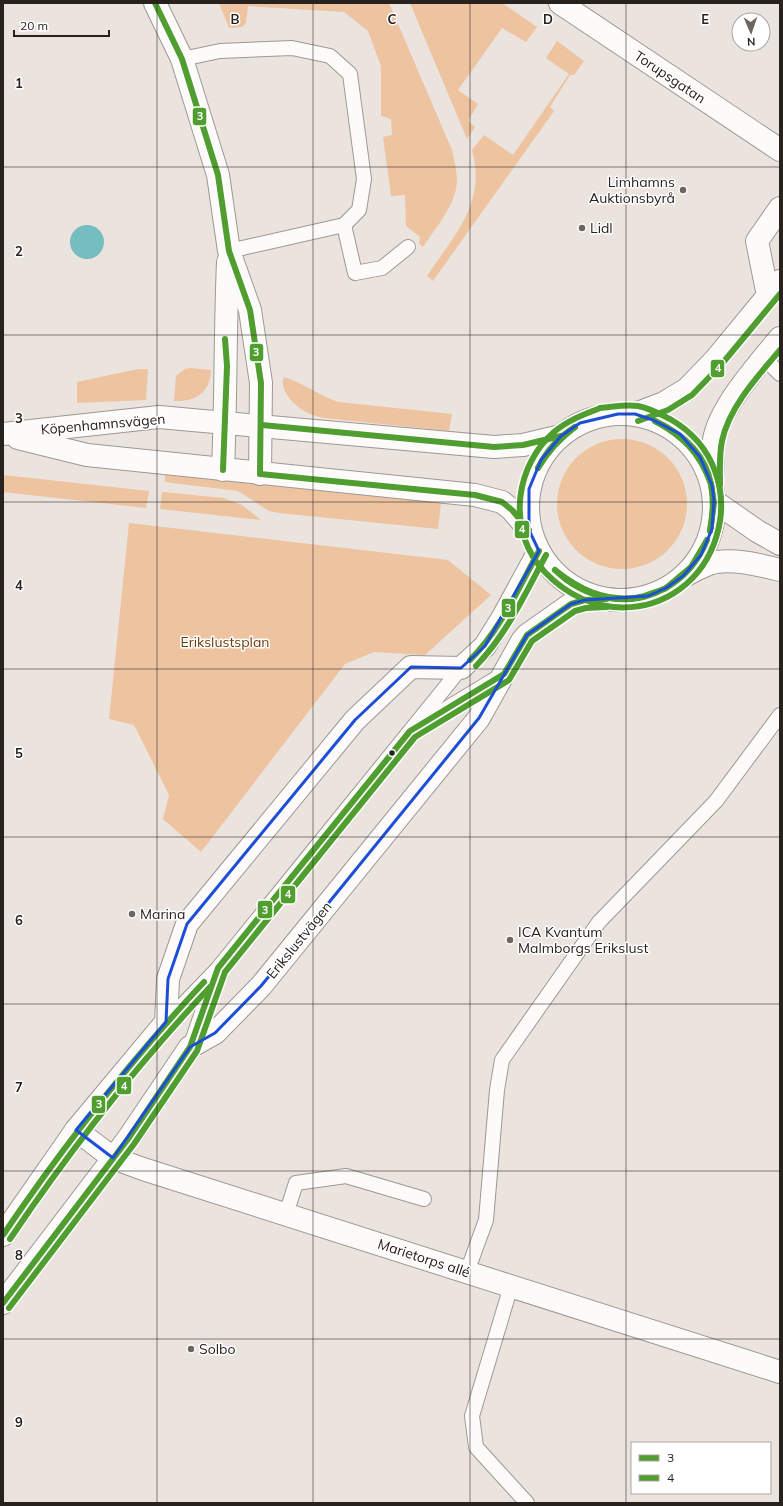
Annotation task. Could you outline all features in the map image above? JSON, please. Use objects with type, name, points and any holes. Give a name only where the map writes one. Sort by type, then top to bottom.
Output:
[{"type":"street","points":[[155,3],[182,59],[218,175],[229,251],[225,330],[227,366],[223,470]]},
{"type":"street","name":"Torupsgatan","points":[[560,3],[780,150]]},
{"type":"street","points":[[635,414],[664,403],[687,389],[715,360],[774,288],[757,241],[780,208]]},
{"type":"street","points":[[229,251],[250,310],[261,384],[262,425],[260,474]]},
{"type":"street","points":[[780,338],[744,381],[725,413],[714,438],[713,493],[757,531],[780,544]]},
{"type":"street","name":"Köpenhamnsvägen","points":[[529,530],[527,510],[529,489],[541,460],[561,436],[580,423],[601,416],[635,414],[653,420],[680,434],[700,457],[713,493],[712,529],[701,555],[683,576]]},
{"type":"street","name":"Köpenhamnsvägen","points":[[3,434],[159,417],[262,425],[494,447],[523,445],[561,436]]},
{"type":"street","name":"Köpenhamnsvägen","points":[[3,434],[87,456],[475,495],[502,502],[512,510],[529,530],[539,551],[556,574],[580,590],[607,599],[628,600],[648,596],[666,588],[683,576],[710,563],[724,562],[762,565],[780,570]]},
{"type":"street","points":[[3,1235],[76,1130],[166,1022],[168,979],[186,924],[355,720],[411,667],[461,668],[486,646],[539,551]]},
{"type":"street","name":"Erikslustvägen","points":[[3,1303],[113,1158],[190,1047],[215,1033],[262,986],[479,718],[522,641],[527,635],[571,604],[585,600],[607,599]]},
{"type":"street","name":"Marietorps allé","points":[[76,1130],[113,1158],[780,1372]]},
{"type":"lane","points":[[182,59],[220,51],[292,48],[330,56],[350,74],[364,179],[359,210],[344,226],[229,251]]},
{"type":"lane","points":[[344,226],[355,273],[382,268],[408,247]]},
{"type":"lane","points":[[763,358],[780,374]]},
{"type":"lane","points":[[166,1022],[218,968],[461,668]]},
{"type":"lane","points":[[410,731],[504,674]]},
{"type":"lane","points":[[467,1272],[486,1220],[497,1090],[502,1060],[599,922],[716,801],[780,716]]},
{"type":"lane","points":[[190,1047],[218,968]]},
{"type":"lane","points":[[286,1214],[296,1183],[346,1176],[424,1199]]},
{"type":"lane","points":[[511,1286],[472,1416],[476,1447],[527,1503]]},
{"type":"highlighted area","points":[[618,414],[635,414],[653,420],[680,434],[700,457],[712,485],[714,501],[712,529],[701,555],[683,576],[666,588],[648,596],[585,600],[571,604],[527,635],[479,718],[261,986],[215,1033],[190,1047],[113,1158],[76,1130],[166,1022],[168,979],[187,924],[355,720],[411,667],[461,668],[485,646],[539,551],[529,530],[529,489],[541,460],[561,436],[580,423]]},
{"type":"green space","points":[[219,3],[389,3],[452,150],[456,173],[456,190],[453,199],[444,216],[423,247],[419,244],[420,237],[406,226],[405,195],[391,196],[383,137],[392,135],[391,119],[381,116],[381,66],[368,31],[344,12],[248,6],[246,23],[242,27],[229,28]]},
{"type":"green space","points":[[410,3],[502,3],[537,27],[526,42],[502,28],[458,90],[478,104],[468,121],[475,127],[467,139]]},
{"type":"green space","points":[[557,41],[584,61],[574,75],[570,75],[550,107],[554,111],[433,281],[427,276],[457,232],[465,218],[471,202],[475,186],[475,169],[472,150],[484,135],[513,155],[569,74],[546,58]]},
{"type":"green space","points":[[138,369],[148,369],[146,400],[77,403],[77,382]]},
{"type":"green space","points":[[185,369],[211,370],[208,385],[195,398],[174,401],[176,376]]},
{"type":"green space","points":[[284,377],[339,402],[452,414],[449,431],[315,416],[302,410],[289,398],[284,387]]},
{"type":"green space","points":[[628,439],[653,446],[668,458],[680,473],[686,491],[686,517],[680,535],[668,550],[653,562],[635,568],[616,569],[591,562],[576,550],[564,535],[558,517],[557,498],[564,473],[576,458],[591,446],[609,440]]},
{"type":"green space","points":[[3,475],[149,491],[146,508],[3,492]]},
{"type":"green space","points":[[165,475],[441,503],[438,529],[279,513],[269,511],[238,491],[165,482]]},
{"type":"green space","points":[[162,492],[224,498],[242,505],[261,520],[160,509]]},
{"type":"green space","name":"Erikslustsplan","points":[[129,523],[448,560],[491,595],[425,655],[374,652],[345,664],[201,852],[163,819],[169,795],[134,725],[109,719]]},
{"type":"water","points":[[84,225],[90,225],[94,226],[101,232],[104,242],[103,249],[97,256],[90,259],[84,259],[80,258],[73,252],[70,245],[70,239],[71,235],[77,228]]},
{"type":"transit line","name":"3","points":[[155,3],[182,59],[218,175],[229,251],[250,310],[261,383],[260,474]]},
{"type":"transit line","name":"4","points":[[638,421],[668,410],[692,395],[721,365],[780,294]]},
{"type":"transit line","name":"3","points":[[223,470],[227,366],[225,339]]},
{"type":"transit line","name":"4","points":[[720,485],[721,446],[731,416],[745,392],[780,350]]},
{"type":"transit line","name":"4","points":[[598,409],[559,428],[541,446],[531,461],[524,478],[520,496],[522,532],[538,564],[553,580],[571,593],[591,602],[613,607],[650,604],[680,589],[703,565],[716,536],[721,504],[715,472],[699,443],[670,419],[650,410],[633,405],[600,408]]},
{"type":"transit line","name":"3","points":[[655,421],[683,438],[690,445],[698,454],[703,463],[711,484]]},
{"type":"transit line","name":"3","points":[[655,421],[674,433],[689,446],[702,463],[711,484]]},
{"type":"transit line","name":"3","points":[[262,425],[494,447],[523,445],[561,436]]},
{"type":"transit line","name":"3","points":[[538,468],[545,455],[554,444],[563,435],[575,427]]},
{"type":"transit line","name":"3","points":[[538,468],[554,446],[575,427]]},
{"type":"transit line","name":"3","points":[[260,474],[475,495],[502,502],[512,510],[529,530]]},
{"type":"transit line","name":"3","points":[[710,531],[713,508],[711,484]]},
{"type":"transit line","name":"3","points":[[710,531],[714,503],[711,484]]},
{"type":"transit line","name":"3","points":[[666,588],[691,567],[707,540]]},
{"type":"transit line","name":"3","points":[[666,588],[679,579],[691,567],[696,561],[707,540]]},
{"type":"transit line","name":"3","points":[[470,660],[500,622],[539,551]]},
{"type":"transit line","name":"4","points":[[476,666],[487,654],[506,627],[523,599],[546,555]]},
{"type":"transit line","name":"3","points":[[555,570],[582,588],[612,598],[635,598],[646,596],[664,589]]},
{"type":"transit line","name":"3","points":[[555,570],[566,580],[579,588],[606,598],[636,598],[650,595],[664,589]]},
{"type":"transit line","name":"3","points":[[3,1303],[128,1139],[190,1047],[218,968],[410,731],[504,674],[527,635],[571,604],[585,600],[607,599]]},
{"type":"transit line","name":"4","points":[[9,1308],[134,1144],[197,1051],[225,972],[415,737],[509,680],[532,641],[575,611],[586,608],[607,607]]},
{"type":"transit line","name":"3","points":[[3,1235],[74,1136],[99,1104],[150,1042],[204,982]]},
{"type":"transit line","name":"4","points":[[10,1239],[56,1173],[105,1109],[156,1047],[210,987]]},
{"type":"place","name":"Limhamns Auktionsbyrå","points":[[683,190]]},
{"type":"place","name":"Lidl","points":[[582,228]]},
{"type":"place","name":"Marina","points":[[132,914]]},
{"type":"place","name":"ICA Kvantum Malmborgs Erikslust","points":[[510,940]]},
{"type":"place","name":"Solbo","points":[[191,1349]]}]
